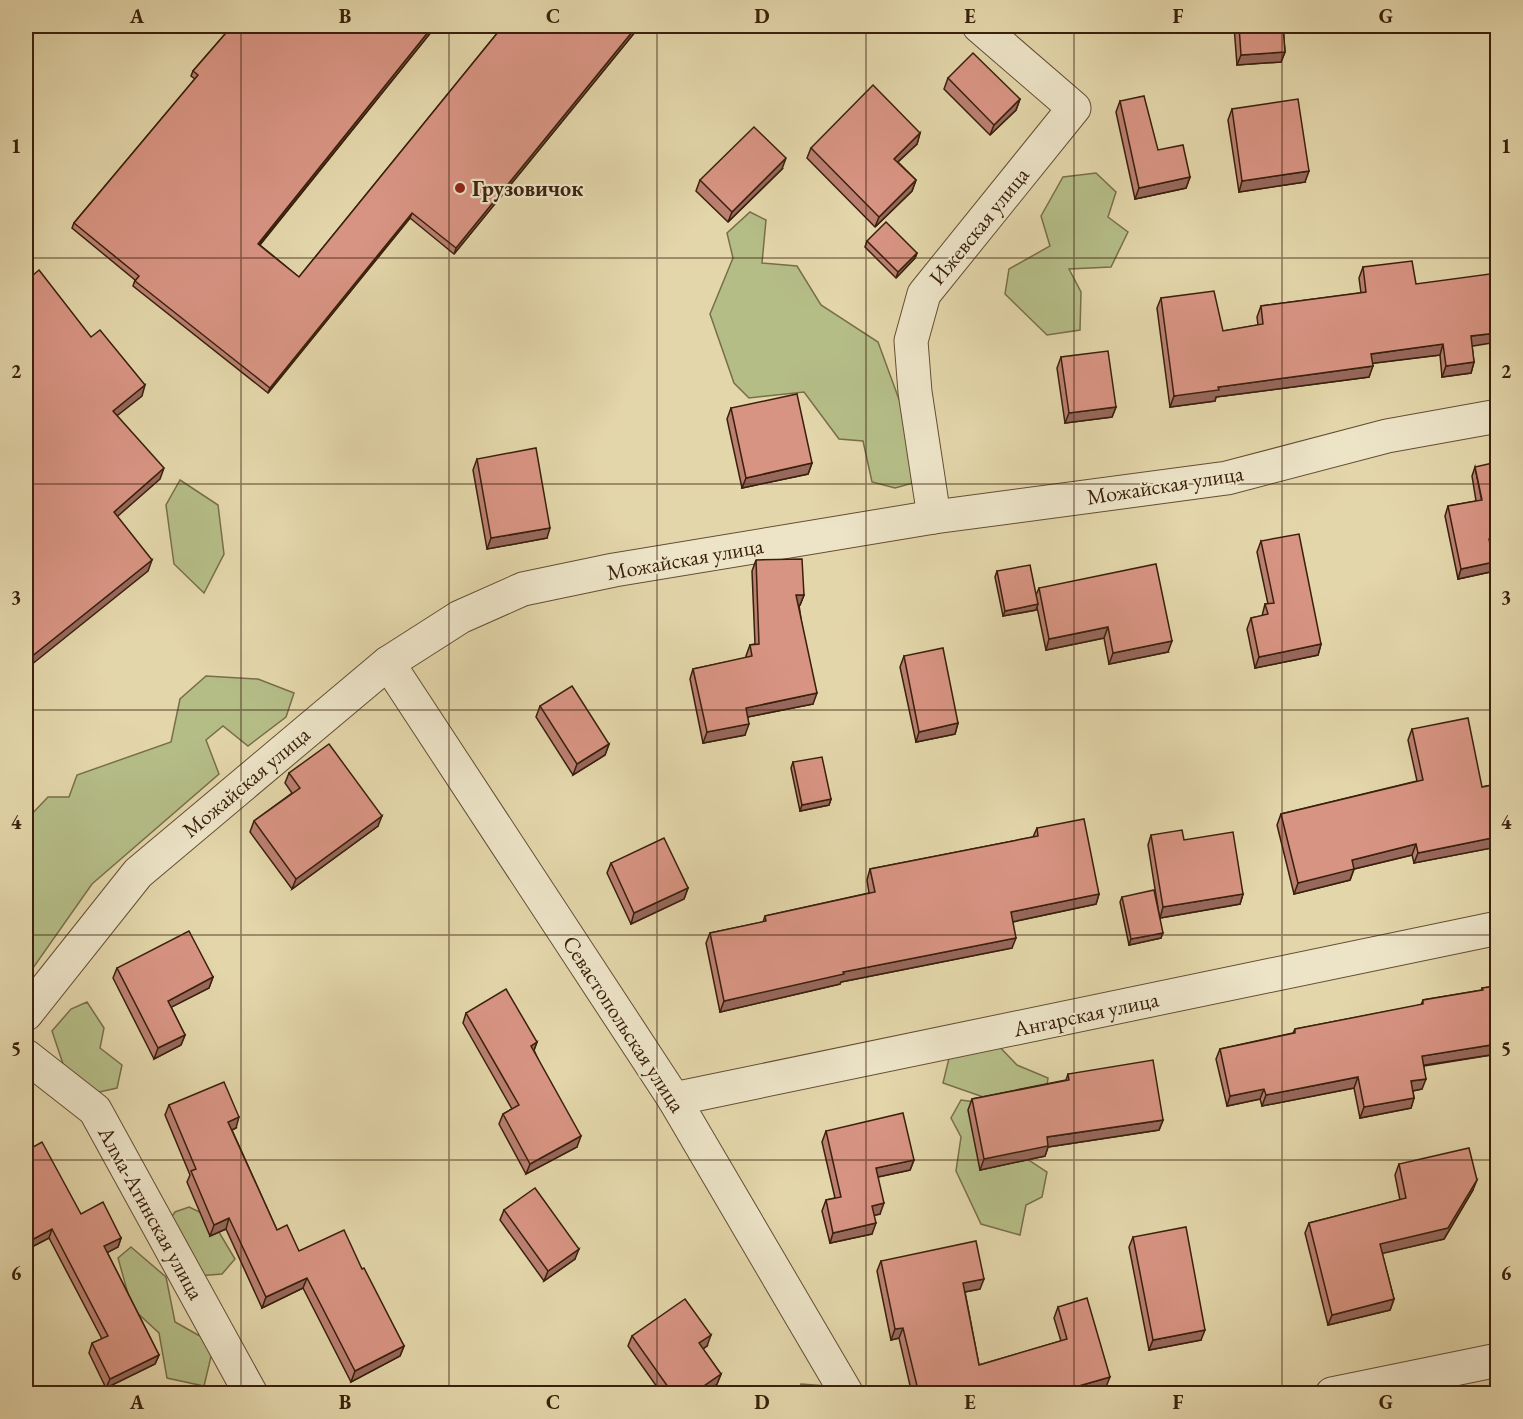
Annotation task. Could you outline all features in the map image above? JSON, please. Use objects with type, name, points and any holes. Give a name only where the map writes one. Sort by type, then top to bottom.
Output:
[{"type":"street","name":"Ижевская улица","points":[[934,517],[915,392],[911,341],[924,294],[1074,108],[979,26]]},
{"type":"street","name":"Можайская улица","points":[[26,1014],[138,873],[388,663],[460,617],[523,589],[614,570],[934,517],[1227,478],[1387,436],[1497,416]]},
{"type":"street","name":"Севастопольская улица","points":[[388,663],[674,1099],[847,1394]]},
{"type":"street","name":"Ангарская улица","points":[[674,1099],[1497,928]]},
{"type":"street","name":"Алма-Атинская улица","points":[[26,1056],[94,1110],[251,1394]]},
{"type":"street","points":[[1332,1394],[1497,1360]]},
{"type":"green space","points":[[1096,173],[1116,192],[1108,217],[1128,232],[1111,267],[1069,269],[1081,292],[1080,330],[1047,335],[1005,294],[1009,269],[1050,246],[1041,216],[1063,177]]},
{"type":"green space","points":[[750,212],[766,220],[762,263],[797,266],[821,305],[878,342],[915,443],[913,483],[895,488],[872,482],[863,441],[839,439],[804,392],[749,398],[734,383],[710,314],[733,258],[727,233]]},
{"type":"green space","points":[[180,480],[218,505],[224,554],[204,593],[174,564],[166,505]]},
{"type":"green space","points":[[206,676],[258,679],[294,693],[286,717],[248,746],[223,726],[206,740],[219,774],[92,884],[26,978],[26,852],[31,849],[29,817],[48,797],[69,797],[77,775],[171,742],[180,699]]},
{"type":"green space","points":[[87,1002],[104,1028],[100,1048],[122,1065],[117,1088],[95,1093],[64,1067],[52,1031],[71,1009]]},
{"type":"green space","points":[[994,1041],[1017,1065],[1048,1078],[1045,1100],[989,1099],[943,1083],[950,1054]]},
{"type":"green space","points":[[961,1100],[982,1103],[994,1137],[1047,1172],[1042,1197],[1026,1205],[1020,1235],[981,1224],[956,1171],[961,1137],[951,1118]]},
{"type":"green space","points":[[189,1207],[210,1217],[235,1259],[222,1274],[197,1276],[166,1225],[175,1212]]},
{"type":"green space","points":[[131,1247],[166,1277],[175,1322],[214,1344],[204,1386],[167,1378],[159,1333],[132,1308],[118,1258]]},
{"type":"green space","points":[[801,1384],[826,1386],[832,1394],[799,1394]]},
{"type":"building","points":[[232,26],[433,26],[258,244],[299,277],[503,26],[637,26],[456,248],[412,213],[270,388],[135,281],[139,276],[74,223],[198,75],[193,71]]},
{"type":"building","points":[[1239,26],[1283,26],[1285,52],[1241,55]]},
{"type":"building","points":[[973,53],[1020,99],[994,125],[948,78]]},
{"type":"building","points":[[873,85],[920,133],[894,159],[916,180],[879,217],[811,148]]},
{"type":"building","points":[[1144,96],[1158,150],[1183,145],[1190,177],[1139,188],[1120,101]]},
{"type":"building","points":[[1298,99],[1309,171],[1242,181],[1232,109]]},
{"type":"building","points":[[754,127],[786,158],[732,212],[700,180]]},
{"type":"building","points":[[886,222],[917,253],[898,272],[867,241]]},
{"type":"building","points":[[1412,261],[1416,284],[1497,273],[1497,333],[1471,336],[1474,362],[1446,366],[1443,344],[1371,354],[1373,366],[1218,387],[1219,390],[1174,396],[1161,298],[1214,291],[1223,331],[1263,324],[1261,306],[1366,292],[1363,267]]},
{"type":"building","points":[[39,270],[91,337],[100,330],[145,385],[113,411],[164,468],[114,512],[152,560],[26,661],[26,281]]},
{"type":"building","points":[[1108,351],[1116,407],[1069,413],[1061,357]]},
{"type":"building","points":[[797,394],[812,463],[746,478],[731,408]]},
{"type":"building","points":[[536,448],[550,528],[491,538],[477,459]]},
{"type":"building","points":[[1497,462],[1497,537],[1489,539],[1494,562],[1461,569],[1448,506],[1482,500],[1475,467]]},
{"type":"building","points":[[1299,534],[1321,644],[1259,657],[1251,618],[1268,614],[1265,604],[1274,603],[1261,541]]},
{"type":"building","points":[[802,559],[804,595],[796,595],[817,693],[746,708],[749,724],[707,732],[693,669],[752,656],[750,645],[759,644],[756,560]]},
{"type":"building","points":[[1156,564],[1172,641],[1113,653],[1108,627],[1049,639],[1039,588]]},
{"type":"building","points":[[1030,565],[1038,604],[1005,611],[997,571]]},
{"type":"building","points":[[943,648],[958,723],[919,732],[904,656]]},
{"type":"building","points":[[572,686],[609,744],[577,764],[540,706]]},
{"type":"building","points":[[1468,718],[1482,787],[1497,784],[1497,837],[1418,853],[1416,844],[1352,860],[1354,869],[1298,883],[1281,814],[1423,780],[1412,729]]},
{"type":"building","points":[[329,744],[382,816],[296,879],[254,821],[300,788],[289,773]]},
{"type":"building","points":[[822,757],[831,799],[802,805],[793,762]]},
{"type":"building","points":[[1084,819],[1099,894],[1011,912],[1016,938],[843,972],[844,974],[724,1001],[710,933],[766,921],[765,916],[875,892],[870,869],[1038,836],[1037,828]]},
{"type":"building","points":[[1182,830],[1184,840],[1233,832],[1243,894],[1163,907],[1151,835]]},
{"type":"building","points":[[664,838],[688,888],[634,913],[611,863]]},
{"type":"building","points":[[1154,890],[1163,933],[1131,939],[1122,897]]},
{"type":"building","points":[[189,931],[213,977],[168,1001],[185,1035],[158,1048],[117,968]]},
{"type":"building","points":[[1497,986],[1497,1044],[1422,1056],[1426,1079],[1411,1081],[1414,1098],[1364,1107],[1358,1077],[1266,1095],[1264,1089],[1230,1096],[1220,1049],[1295,1033],[1295,1029],[1423,1004],[1423,1000]]},
{"type":"building","points":[[506,989],[537,1042],[531,1046],[581,1136],[530,1164],[503,1114],[519,1105],[466,1013]]},
{"type":"building","points":[[1153,1060],[1163,1120],[1047,1137],[1048,1146],[984,1159],[972,1099],[1069,1080],[1068,1074]]},
{"type":"building","points":[[224,1082],[239,1117],[228,1122],[277,1230],[287,1225],[299,1251],[344,1230],[362,1269],[364,1268],[404,1346],[355,1371],[307,1278],[266,1297],[229,1218],[214,1225],[191,1171],[196,1169],[169,1105]]},
{"type":"building","points":[[903,1113],[914,1160],[876,1168],[884,1203],[872,1206],[876,1223],[833,1233],[826,1200],[841,1197],[826,1131]]},
{"type":"building","points":[[42,1142],[81,1214],[103,1202],[121,1238],[104,1246],[159,1355],[110,1379],[92,1343],[108,1336],[52,1229],[26,1243],[26,1151]]},
{"type":"building","points":[[1469,1148],[1477,1180],[1448,1228],[1380,1244],[1394,1299],[1332,1315],[1309,1223],[1406,1198],[1399,1164]]},
{"type":"building","points":[[535,1188],[579,1249],[548,1271],[504,1210]]},
{"type":"building","points":[[1186,1227],[1205,1330],[1153,1340],[1133,1237]]},
{"type":"building","points":[[976,1241],[984,1279],[963,1283],[979,1365],[1067,1339],[1058,1307],[1087,1298],[1110,1377],[1051,1394],[1036,1394],[1035,1390],[1019,1394],[919,1394],[903,1328],[895,1329],[881,1261]]},
{"type":"building","points":[[685,1299],[711,1335],[699,1343],[721,1374],[692,1394],[673,1394],[632,1336]]},
{"type":"place","name":"Грузовичок","points":[[460,188]]}]
